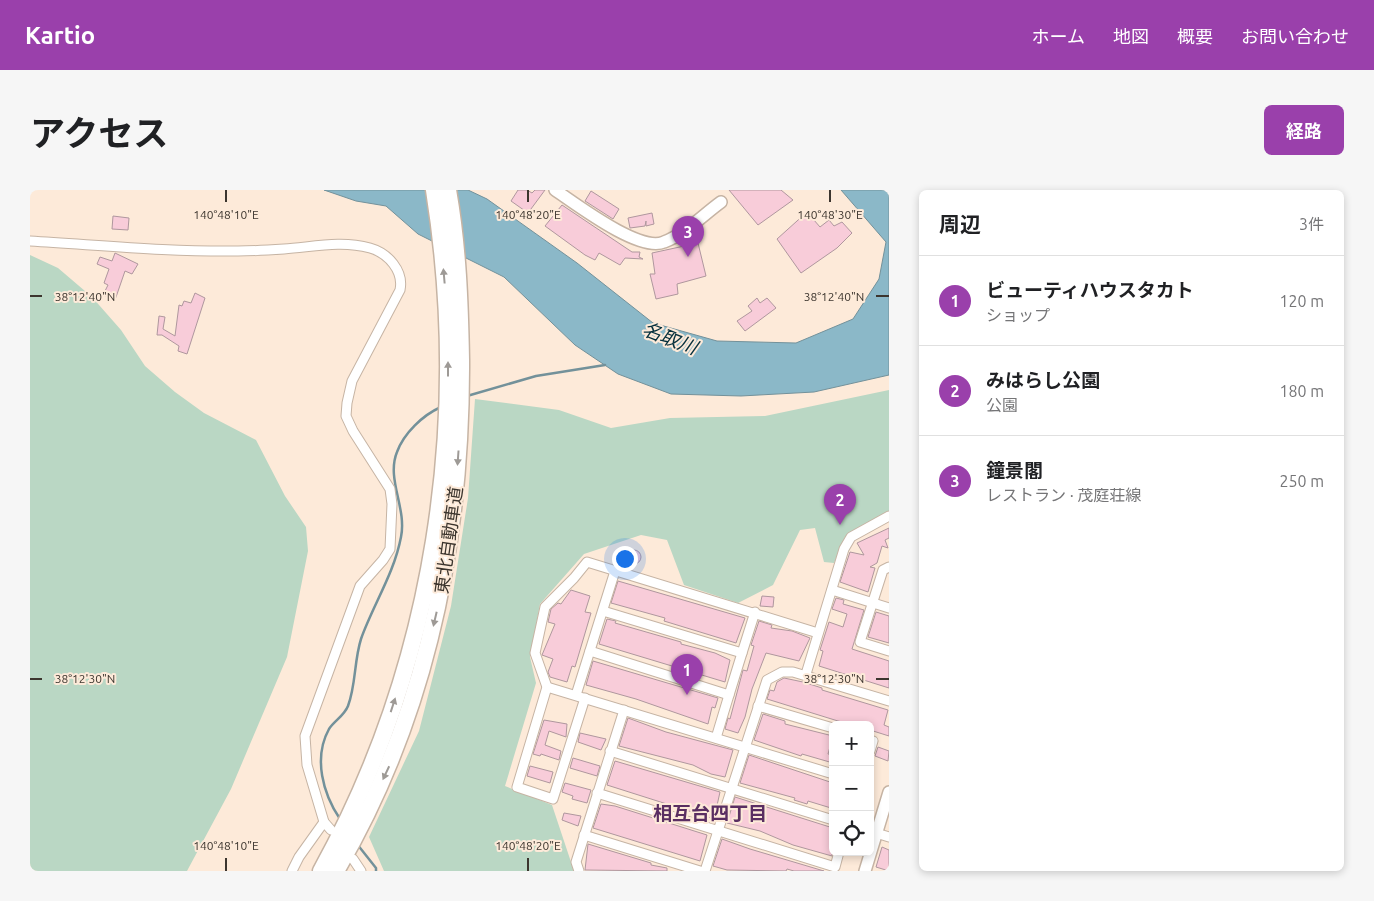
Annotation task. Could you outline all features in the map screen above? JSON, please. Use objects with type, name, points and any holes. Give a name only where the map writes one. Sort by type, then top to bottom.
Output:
[{"type":"highway","name":"東北自動車道","points":[[321,871],[343,843],[391,762],[407,720],[430,637],[450,541],[457,480],[454,412],[434,190]]},
{"type":"highway","name":"東北自動車道","points":[[449,193],[459,292],[454,412]]},
{"type":"highway","name":"東北自動車道","points":[[336,871],[343,843]]},
{"type":"street","points":[[555,190],[636,241],[662,244],[686,229],[721,202]]},
{"type":"street","points":[[30,241],[120,247],[237,251],[355,244],[373,248],[385,255],[398,270],[401,280],[400,290],[352,381],[346,416],[353,431],[390,489],[390,549],[360,586],[305,736],[307,765],[324,822],[343,843],[361,871]]},
{"type":"street","points":[[806,674],[844,549],[851,538],[889,516]]},
{"type":"street","points":[[585,698],[553,799],[517,787],[547,687],[535,653],[545,607],[587,562],[754,612],[818,634]]},
{"type":"street","points":[[889,567],[883,570],[860,642],[889,651]]},
{"type":"street","points":[[576,696],[615,570]]},
{"type":"street","points":[[832,590],[889,608]]},
{"type":"street","points":[[603,611],[742,653]]},
{"type":"street","points":[[716,738],[754,612]]},
{"type":"street","points":[[590,651],[729,695]]},
{"type":"street","points":[[705,871],[763,688],[773,675],[793,672],[806,674],[889,700]]},
{"type":"street","points":[[547,687],[829,773]]},
{"type":"street","points":[[758,706],[829,727]]},
{"type":"street","points":[[579,871],[576,862],[624,710]]},
{"type":"street","points":[[610,751],[829,819]]},
{"type":"street","points":[[865,871],[889,792]]},
{"type":"street","points":[[597,793],[835,867],[838,856]]},
{"type":"street","points":[[292,871],[299,857],[324,822]]},
{"type":"street","points":[[876,833],[889,837]]},
{"type":"street","points":[[584,835],[700,871]]},
{"type":"green space","points":[[30,255],[58,268],[92,297],[121,330],[145,366],[175,392],[204,413],[256,440],[285,496],[306,527],[308,551],[287,657],[231,789],[187,871],[30,871]]},
{"type":"green space","points":[[889,390],[889,513],[845,537],[834,563],[824,562],[815,528],[800,530],[773,585],[738,603],[684,585],[667,540],[641,535],[584,554],[540,604],[530,657],[536,683],[505,786],[552,805],[574,871],[384,871],[369,837],[419,731],[451,606],[468,498],[475,399],[559,410],[611,428],[670,418],[765,416]]},
{"type":"water","name":"名取川","points":[[324,190],[468,190],[487,199],[577,263],[653,323],[717,341],[796,343],[853,319],[879,279],[886,242],[841,190],[889,190],[889,375],[814,392],[741,396],[671,394],[618,374],[575,345],[504,277],[418,234],[386,206],[356,201]]},
{"type":"building","points":[[518,190],[527,190],[532,193],[535,190],[545,190],[528,213],[511,201]]},
{"type":"building","points":[[729,190],[781,190],[793,200],[758,225]]},
{"type":"building","points":[[591,191],[619,209],[613,219],[585,201]]},
{"type":"building","points":[[562,205],[632,252],[640,252],[639,257],[643,259],[625,258],[620,265],[599,253],[595,260],[585,255],[545,226]]},
{"type":"building","points":[[807,212],[820,227],[829,220],[834,226],[842,222],[852,233],[837,248],[801,273],[777,239]]},
{"type":"building","points":[[652,213],[654,224],[646,226],[646,221],[645,226],[630,228],[628,218]]},
{"type":"building","points":[[113,216],[129,218],[128,230],[112,229]]},
{"type":"building","points":[[698,243],[706,276],[677,284],[678,294],[656,299],[650,274],[655,274],[652,253]]},
{"type":"building","points":[[115,253],[138,264],[132,274],[125,271],[115,300],[103,295],[108,285],[104,283],[109,269],[97,264],[100,257],[112,261]]},
{"type":"building","points":[[195,293],[205,298],[187,354],[178,351],[179,346],[162,335],[157,335],[159,316],[165,317],[163,329],[175,336],[179,305],[182,306],[184,301],[191,303]]},
{"type":"building","points":[[757,298],[760,303],[767,298],[776,308],[745,331],[737,321],[752,311],[748,306]]},
{"type":"building","points":[[889,528],[889,538],[885,540],[888,548],[882,546],[877,563],[870,567],[875,568],[868,592],[840,582],[850,552],[864,555],[857,543]]},
{"type":"building","points":[[631,550],[637,550],[641,557],[637,564],[631,564],[627,560],[627,554]]},
{"type":"building","points":[[618,581],[745,618],[736,643],[664,621],[665,618],[611,603]]},
{"type":"building","points":[[571,590],[590,596],[585,612],[591,613],[575,667],[572,666],[567,682],[550,677],[548,672],[553,659],[542,655],[555,624],[548,622],[551,609],[558,603],[561,604]]},
{"type":"building","points":[[762,596],[774,597],[773,607],[760,606]]},
{"type":"building","points":[[836,598],[844,600],[843,604],[864,610],[852,649],[889,661],[889,688],[819,666],[823,651],[820,650],[829,622],[843,627],[847,614],[832,609]]},
{"type":"building","points":[[876,612],[889,616],[889,643],[868,637]]},
{"type":"building","points":[[607,619],[681,642],[681,644],[715,653],[730,660],[725,682],[599,644]]},
{"type":"building","points":[[759,621],[772,625],[771,628],[792,631],[810,638],[799,661],[766,653],[738,733],[725,729],[728,718],[730,719],[743,670],[747,671],[754,646],[751,645]]},
{"type":"building","points":[[593,661],[718,698],[715,708],[712,707],[708,724],[636,699],[586,685]]},
{"type":"building","points":[[784,678],[803,682],[822,688],[822,690],[888,710],[884,725],[889,727],[889,736],[874,731],[874,721],[838,721],[767,699],[770,690],[774,691],[777,682]]},
{"type":"building","points":[[763,714],[785,721],[785,724],[829,735],[829,762],[802,754],[801,756],[754,740]]},
{"type":"building","points":[[628,718],[666,732],[733,750],[725,777],[711,774],[693,765],[619,746]]},
{"type":"building","points":[[544,720],[567,724],[566,737],[549,731],[545,745],[561,751],[559,760],[541,754],[540,756],[533,754]]},
{"type":"building","points":[[580,733],[606,739],[601,750],[578,742]]},
{"type":"building","points":[[878,747],[889,751],[888,761],[875,756]]},
{"type":"building","points":[[749,755],[829,782],[829,807],[808,801],[807,804],[794,800],[795,798],[740,783]]},
{"type":"building","points":[[573,758],[600,766],[597,776],[570,768]]},
{"type":"building","points":[[615,761],[720,792],[714,819],[607,785]]},
{"type":"building","points":[[530,766],[553,772],[550,783],[527,776]]},
{"type":"building","points":[[565,783],[591,790],[587,803],[572,799],[573,796],[562,792]]},
{"type":"building","points":[[735,797],[829,827],[829,855],[793,845],[760,831],[727,823]]},
{"type":"building","points":[[601,804],[615,806],[707,835],[700,861],[593,828]]},
{"type":"building","points":[[564,813],[581,816],[578,826],[562,820]]},
{"type":"building","points":[[722,839],[824,871],[794,871],[787,869],[786,871],[727,870],[713,866]]},
{"type":"building","points":[[588,844],[651,863],[651,865],[667,868],[667,871],[585,870]]},
{"type":"building","points":[[882,847],[889,850],[889,871],[876,867]]},
{"type":"waterway","points":[[467,396],[536,376],[605,365]]},
{"type":"waterway","points":[[340,819],[329,798],[322,776],[321,764],[324,740],[329,729],[348,706],[361,639],[398,551],[402,526],[394,473],[394,462],[397,452],[404,438],[415,425],[434,410],[441,407]]},
{"type":"waterway","points":[[357,844],[376,868],[376,871]]},
{"type":"place","name":"鐘景閣","points":[[688,257]]},
{"type":"place","name":"みはらし公園","points":[[840,525]]},
{"type":"place","name":"ビューティハウスタカト","points":[[687,695]]},
{"type":"district","name":"相互台四丁目","points":[[710,813]]}]
